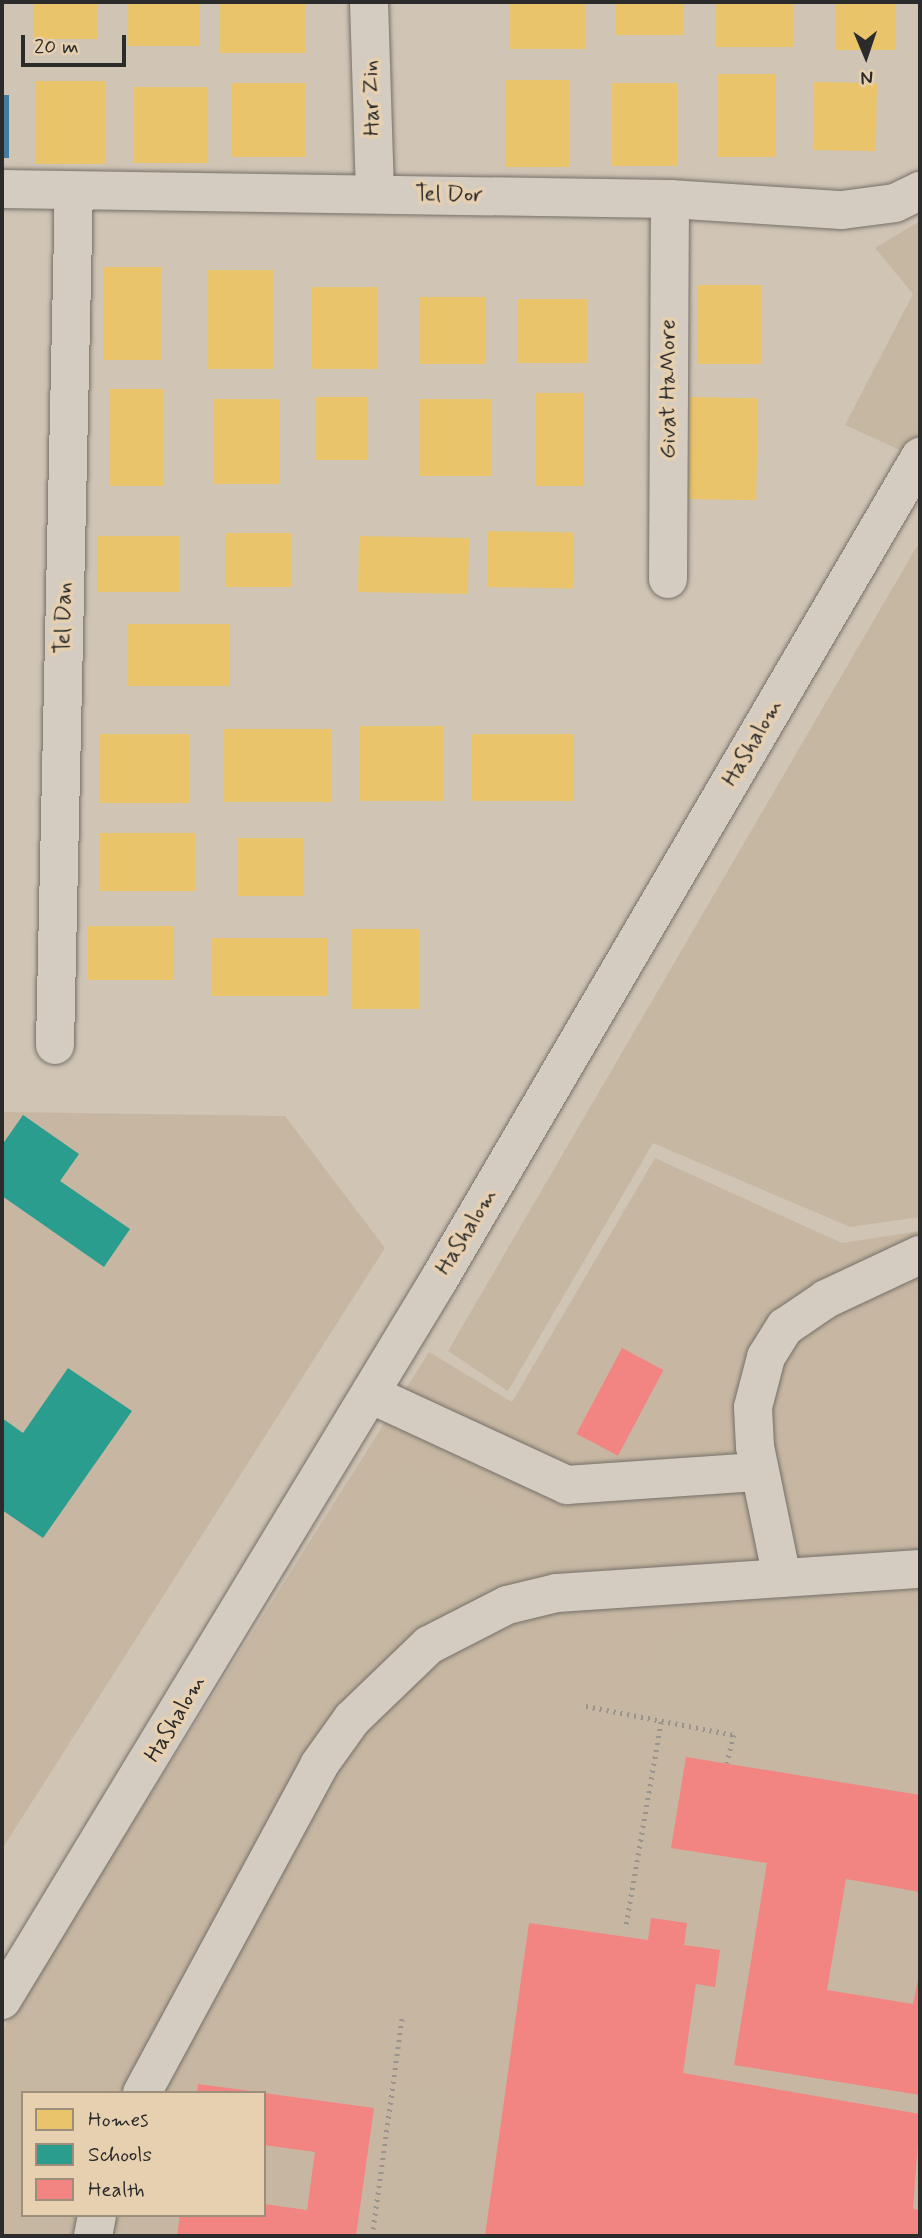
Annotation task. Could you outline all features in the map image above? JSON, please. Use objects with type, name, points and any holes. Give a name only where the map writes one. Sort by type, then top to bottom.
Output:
[{"type":"street","name":"Har Zin","points":[[369,2],[375,193]]},
{"type":"street","name":"Tel Dor","points":[[2,189],[375,193],[670,200],[842,210],[908,197]]},
{"type":"street","name":"Tel Dan","points":[[55,1045],[74,191]]},
{"type":"street","name":"Givat HaMore","points":[[668,579],[670,200]]},
{"type":"street","name":"HaShalom","points":[[2,2000],[370,1394],[920,457]]},
{"type":"street","points":[[782,1578],[760,1472],[753,1407],[766,1357],[785,1327],[864,1276],[920,1255]]},
{"type":"street","points":[[370,1394],[566,1485],[760,1472]]},
{"type":"street","points":[[143,2091],[319,1765],[352,1719],[429,1646],[508,1605],[557,1593],[920,1569]]},
{"type":"street","points":[[93,2236],[97,2217]]},
{"type":"path","points":[[586,1706],[734,1735],[727,1763]]},
{"type":"path","points":[[626,1924],[661,1721]]},
{"type":"path","points":[[373,2236],[402,2015]]},
{"type":"shaded area","points":[[920,221],[920,444],[913,456],[845,425],[913,294],[875,248]]},
{"type":"shaded area","points":[[920,541],[920,1217],[850,1227],[653,1143],[508,1391],[448,1351]]},
{"type":"shaded area","points":[[2,1112],[285,1116],[385,1248],[2,1849]]},
{"type":"shaded area","points":[[655,1158],[842,1243],[920,1231],[920,2236],[2,2236],[2,2031],[429,1352],[512,1402]]},
{"type":"shaded area","points":[[407,1467],[436,1471],[499,1514],[568,1525],[719,1516],[735,1532],[736,1545],[718,1558],[551,1572],[483,1591],[431,1616],[377,1660],[323,1712],[108,2091],[21,2091],[21,2179],[2,2165],[2,2075],[358,1505],[381,1478]]},
{"type":"shaded area","points":[[920,1604],[920,1783],[617,1734],[661,1641],[695,1619]]},
{"type":"shaded area","points":[[401,2088],[493,2098],[479,2236],[385,2236]]},
{"type":"shaded area","points":[[24,2217],[54,2217],[51,2236],[12,2236]]},
{"type":"building: Homes","points":[[33,2],[98,2],[98,39],[33,39]]},
{"type":"building: Homes","points":[[127,2],[200,2],[200,46],[127,46]]},
{"type":"building: Homes","points":[[219,2],[306,2],[306,53],[219,53]]},
{"type":"building: Homes","points":[[510,2],[585,2],[585,49],[510,49]]},
{"type":"building: Homes","points":[[615,2],[684,2],[684,35],[615,35]]},
{"type":"building: Homes","points":[[716,2],[794,2],[794,47],[716,47]]},
{"type":"building: Homes","points":[[835,2],[896,2],[896,50],[835,50]]},
{"type":"building: Homes","points":[[718,74],[775,74],[775,157],[718,157]]},
{"type":"building: Homes","points":[[505,80],[570,80],[570,167],[505,167]]},
{"type":"building: Homes","points":[[35,81],[105,81],[105,164],[35,164]]},
{"type":"building: Homes","points":[[814,82],[877,83],[876,151],[813,150]]},
{"type":"building: Homes","points":[[232,83],[305,83],[305,157],[232,157]]},
{"type":"building: Homes","points":[[612,83],[677,83],[677,166],[612,166]]},
{"type":"building: Homes","points":[[134,87],[208,87],[208,163],[134,163]]},
{"type":"building: Homes","points":[[103,267],[162,267],[162,360],[103,360]]},
{"type":"building: Homes","points":[[208,270],[274,270],[274,369],[208,369]]},
{"type":"building: Homes","points":[[697,285],[761,285],[761,364],[697,364]]},
{"type":"building: Homes","points":[[311,287],[378,287],[378,369],[311,369]]},
{"type":"building: Homes","points":[[419,297],[486,297],[486,364],[419,364]]},
{"type":"building: Homes","points":[[517,299],[588,299],[588,363],[517,363]]},
{"type":"building: Homes","points":[[109,389],[163,389],[163,486],[109,486]]},
{"type":"building: Homes","points":[[535,393],[583,393],[583,486],[535,486]]},
{"type":"building: Homes","points":[[316,397],[367,397],[367,460],[316,460]]},
{"type":"building: Homes","points":[[690,397],[758,398],[756,500],[688,499]]},
{"type":"building: Homes","points":[[213,399],[280,399],[280,484],[213,484]]},
{"type":"building: Homes","points":[[419,399],[491,399],[491,476],[419,476]]},
{"type":"building: Homes","points":[[488,531],[574,533],[573,588],[487,587]]},
{"type":"building: Homes","points":[[226,533],[292,533],[292,587],[226,587]]},
{"type":"building: Homes","points":[[97,536],[180,536],[180,592],[97,592]]},
{"type":"building: Homes","points":[[359,536],[469,538],[468,594],[358,592]]},
{"type":"building: Homes","points":[[128,624],[230,624],[230,686],[128,686]]},
{"type":"building: Homes","points":[[359,726],[444,726],[444,801],[359,801]]},
{"type":"building: Homes","points":[[224,729],[331,729],[331,802],[224,802]]},
{"type":"building: Homes","points":[[99,734],[189,734],[189,803],[99,803]]},
{"type":"building: Homes","points":[[471,734],[574,734],[574,801],[471,801]]},
{"type":"building: Homes","points":[[100,833],[196,833],[196,891],[100,891]]},
{"type":"building: Homes","points":[[238,838],[303,838],[303,896],[238,896]]},
{"type":"building: Homes","points":[[88,926],[174,926],[174,980],[88,980]]},
{"type":"building: Homes","points":[[351,929],[419,929],[419,1009],[351,1009]]},
{"type":"building: Homes","points":[[211,938],[327,938],[327,996],[211,996]]},
{"type":"building: Schools","points":[[23,1115],[79,1154],[60,1181],[130,1229],[104,1267],[2,1196],[2,1145]]},
{"type":"building: Schools","points":[[68,1368],[132,1411],[43,1538],[2,1510],[2,1418],[23,1433]]},
{"type":"building: Health","points":[[622,1348],[663,1370],[618,1456],[576,1434]]},
{"type":"building: Health","points":[[686,1757],[920,1795],[920,1892],[846,1879],[827,1990],[913,2004],[920,1970],[920,2095],[734,2065],[767,1863],[671,1848]]},
{"type":"building: Health","points":[[651,1918],[687,1923],[684,1945],[720,1950],[715,1987],[696,1984],[683,2073],[920,2114],[913,2209],[920,2210],[920,2236],[485,2236],[529,1923],[648,1940]]},
{"type":"building: Health","points":[[198,2084],[251,2091],[197,2091]]},
{"type":"building: Health","points":[[266,2093],[374,2108],[356,2236],[177,2236],[180,2217],[266,2217],[266,2204],[307,2210],[315,2152],[266,2145]]},
{"type":"building: Public","points":[[2,95],[9,95],[9,158],[2,158]]}]
